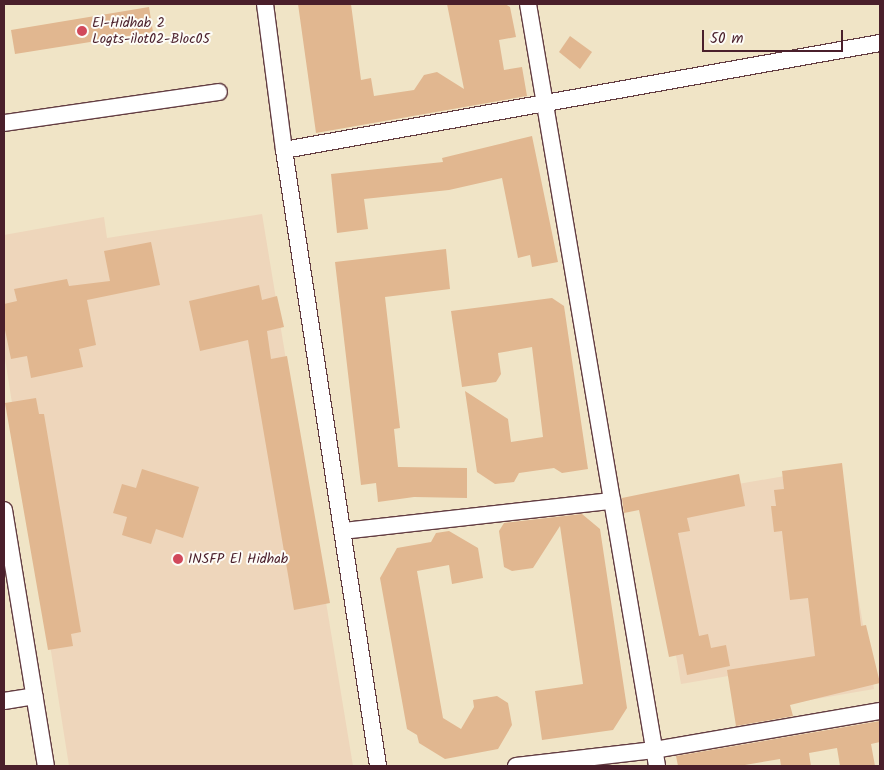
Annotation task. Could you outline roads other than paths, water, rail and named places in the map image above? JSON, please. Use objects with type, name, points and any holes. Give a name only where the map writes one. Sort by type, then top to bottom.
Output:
[{"type":"street","points":[[265,4],[284,150],[378,766]]},
{"type":"street","points":[[528,4],[657,766]]},
{"type":"street","points":[[284,150],[880,43]]},
{"type":"street","points":[[4,122],[219,92]]},
{"type":"street","points":[[343,531],[612,501]]},
{"type":"street","points":[[4,510],[5,527],[46,766]]},
{"type":"street","points":[[4,701],[35,696]]},
{"type":"street","points":[[516,766],[654,750],[880,711]]},
{"type":"place","name":"El-Hidhab 2 Logts-ilot02-Bloc05","points":[[82,31]]},
{"type":"place","name":"INSFP El Hidhab","points":[[178,559]]}]
